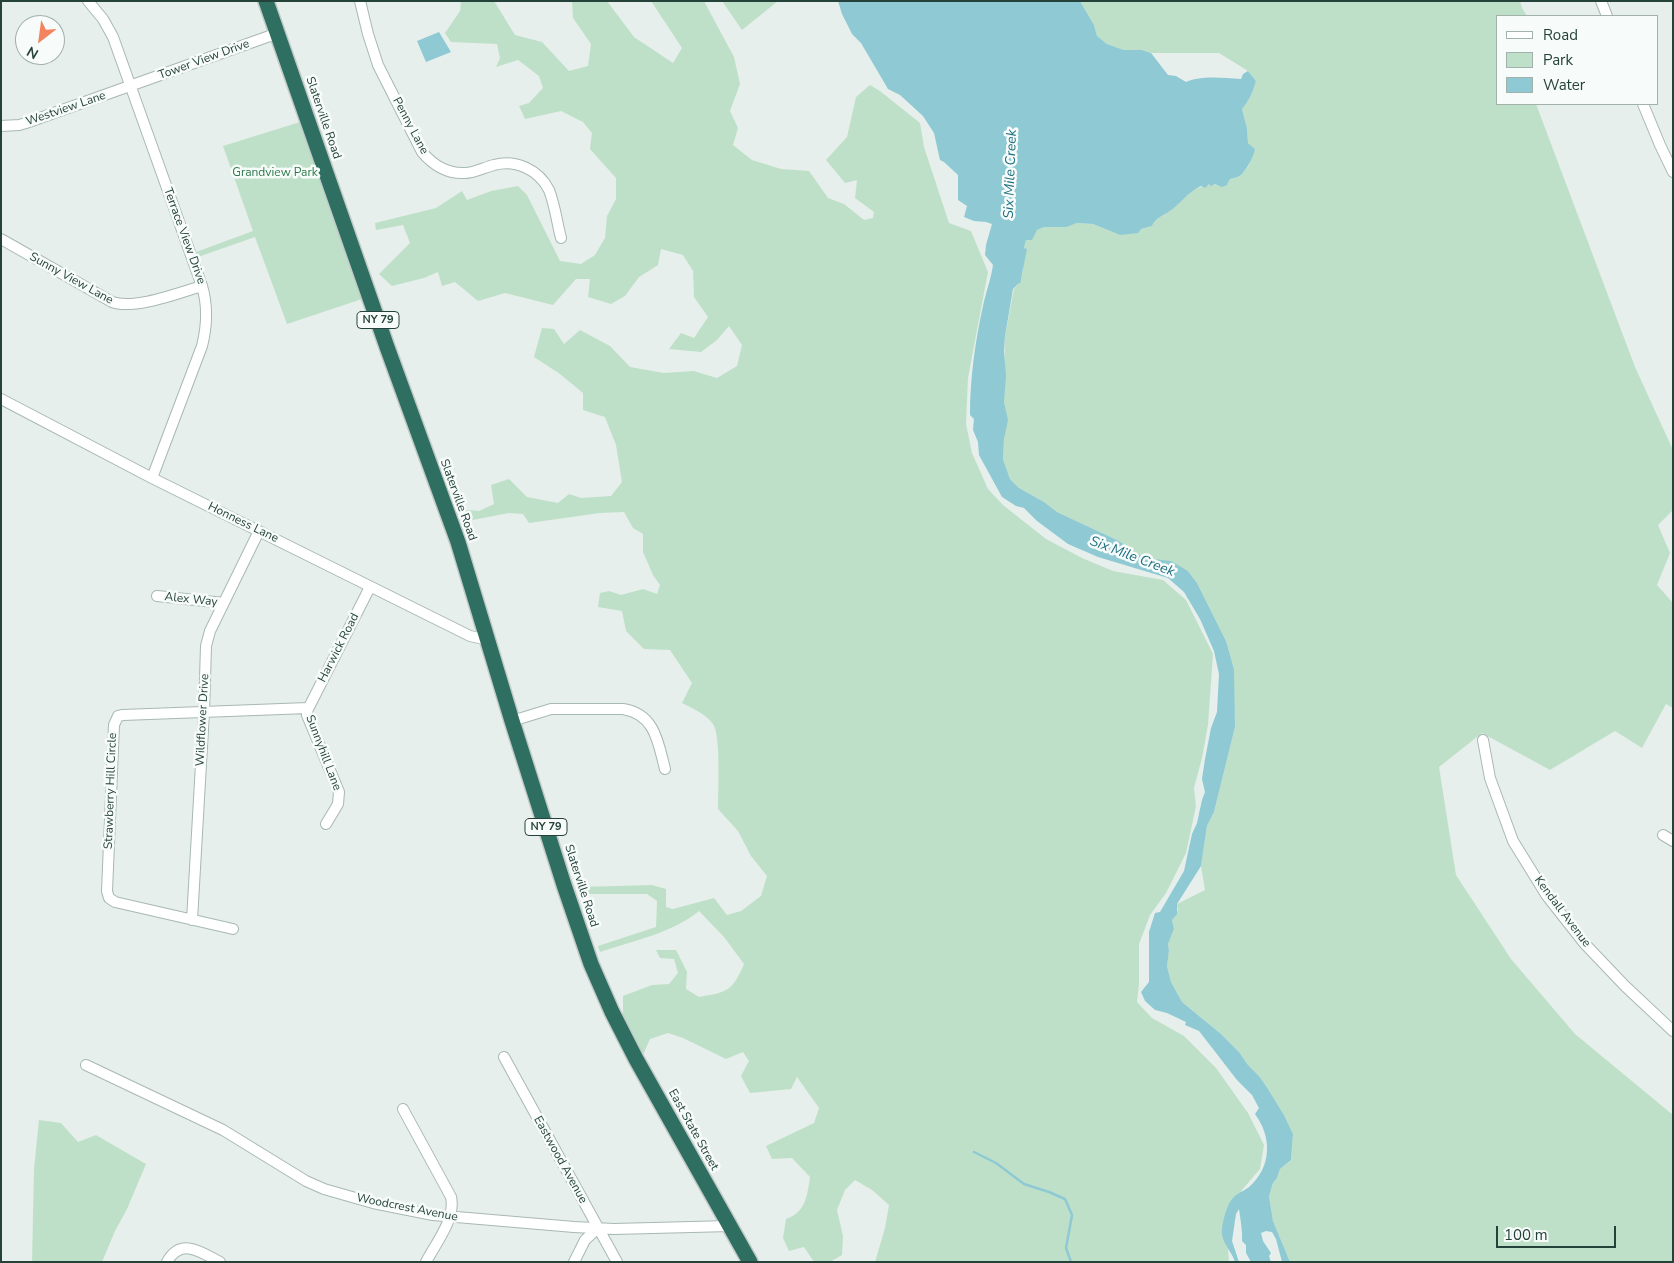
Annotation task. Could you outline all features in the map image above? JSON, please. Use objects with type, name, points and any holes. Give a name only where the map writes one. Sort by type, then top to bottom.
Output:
[{"type":"highway","name":"Slaterville Road","points":[[266,1],[387,347],[458,542],[512,721],[580,933],[612,1012]]},
{"type":"highway","name":"East State Street","points":[[612,1012],[676,1132],[750,1262]]},
{"type":"street","name":"Terrace View Drive","points":[[88,1],[106,24],[113,38],[202,286],[206,313],[205,335],[152,478]]},
{"type":"street","name":"Penny Lane","points":[[360,1],[378,65],[422,152],[438,167],[453,172],[469,173],[495,164],[504,163],[524,166],[533,171],[540,177],[548,190],[561,238]]},
{"type":"street","points":[[1601,1],[1607,15]]},
{"type":"street","name":"Tower View Drive","points":[[130,86],[278,33]]},
{"type":"street","name":"Westview Lane","points":[[1,126],[20,125],[130,86]]},
{"type":"street","points":[[1643,105],[1673,172]]},
{"type":"street","name":"Sunny View Lane","points":[[1,239],[119,305],[136,304],[202,286]]},
{"type":"street","name":"Honness Lane","points":[[1,398],[152,478],[370,587],[470,636],[488,640]]},
{"type":"street","name":"Wildflower Drive","points":[[192,920],[206,646],[210,631],[259,531]]},
{"type":"street","name":"Harwick Road","points":[[308,708],[370,587]]},
{"type":"street","name":"Alex Way","points":[[157,596],[224,604]]},
{"type":"street","name":"Strawberry Hill Circle","points":[[233,929],[115,902],[109,898],[107,894],[114,725],[118,716],[123,714],[308,708]]},
{"type":"street","name":"Sunnyhill Lane","points":[[308,708],[307,715],[339,792],[338,804],[326,824]]},
{"type":"street","points":[[512,721],[550,709],[632,710],[639,714],[656,734],[666,769]]},
{"type":"street","name":"Kendall Avenue","points":[[1483,740],[1490,778],[1513,841],[1547,896],[1584,943],[1625,986],[1673,1031]]},
{"type":"street","points":[[1663,835],[1673,840]]},
{"type":"street","name":"Eastwood Avenue","points":[[504,1057],[617,1262]]},
{"type":"street","name":"Woodcrest Avenue","points":[[86,1064],[223,1130],[294,1174],[324,1189],[373,1203],[450,1217],[598,1228],[730,1226]]},
{"type":"street","points":[[403,1109],[451,1197],[453,1211],[426,1262]]},
{"type":"street","points":[[574,1262],[585,1240],[598,1228]]},
{"type":"street","points":[[167,1262],[172,1254],[184,1248],[191,1248],[220,1262]]},
{"type":"green space","points":[[461,1],[494,1],[515,35],[542,42],[569,71],[588,66],[591,44],[573,18],[572,1],[607,1],[634,37],[673,63],[682,48],[651,1],[704,1],[734,57],[740,84],[730,111],[738,128],[733,145],[752,160],[781,169],[809,171],[828,198],[844,204],[864,220],[873,218],[874,212],[855,198],[857,180],[845,183],[826,160],[847,137],[856,97],[870,85],[920,123],[924,147],[949,223],[971,231],[988,272],[968,378],[966,424],[972,453],[988,489],[1003,505],[1046,539],[1082,558],[1113,571],[1163,580],[1186,600],[1213,654],[1208,725],[1194,788],[1196,806],[1186,853],[1166,893],[1150,915],[1139,944],[1137,1002],[1152,1018],[1184,1036],[1216,1068],[1248,1113],[1264,1145],[1260,1169],[1242,1190],[1226,1223],[1229,1262],[875,1262],[885,1228],[889,1205],[872,1190],[855,1180],[845,1190],[837,1210],[843,1236],[842,1255],[830,1262],[814,1262],[804,1247],[789,1251],[783,1238],[786,1219],[802,1208],[808,1191],[810,1177],[792,1158],[772,1159],[766,1146],[814,1123],[819,1108],[797,1077],[791,1089],[750,1093],[741,1076],[749,1061],[743,1052],[726,1059],[683,1038],[668,1033],[650,1039],[643,1055],[623,1017],[623,996],[652,985],[669,984],[678,973],[674,959],[660,958],[656,950],[676,950],[687,972],[686,989],[699,997],[716,994],[728,989],[736,980],[744,964],[724,937],[699,911],[665,931],[600,952],[598,946],[656,927],[657,901],[647,894],[580,894],[579,887],[652,885],[666,889],[666,907],[673,909],[714,898],[727,915],[741,911],[761,896],[767,876],[751,856],[738,831],[718,809],[719,778],[716,730],[707,717],[682,703],[692,683],[670,650],[644,649],[626,631],[622,611],[598,607],[600,593],[609,591],[621,595],[643,589],[657,594],[660,585],[653,575],[643,552],[643,534],[633,528],[624,512],[600,513],[529,523],[523,514],[509,513],[462,522],[458,509],[479,511],[494,504],[491,485],[509,479],[527,497],[558,503],[569,494],[581,498],[611,496],[622,482],[616,445],[605,417],[583,410],[583,393],[560,374],[534,357],[542,328],[554,329],[564,344],[580,330],[610,346],[630,367],[664,373],[694,371],[717,378],[737,366],[742,345],[729,326],[717,340],[701,352],[669,349],[681,333],[694,338],[708,317],[694,297],[693,271],[683,255],[661,249],[658,265],[639,277],[625,296],[611,304],[588,297],[590,279],[576,279],[553,305],[505,293],[478,301],[455,282],[442,286],[438,272],[424,278],[392,286],[379,274],[410,243],[403,225],[376,230],[375,223],[436,208],[462,191],[467,200],[491,191],[518,186],[527,195],[560,261],[581,264],[595,255],[605,238],[607,216],[616,199],[616,178],[590,149],[592,133],[583,122],[561,111],[525,119],[519,106],[529,103],[543,88],[539,76],[518,60],[496,67],[500,58],[497,44],[451,42],[445,33],[460,11]]},
{"type":"green space","points":[[722,1],[778,1],[742,30]]},
{"type":"green space","points":[[1080,1],[1520,1],[1526,15],[1496,15],[1496,105],[1536,105],[1635,367],[1673,450],[1673,510],[1658,525],[1670,553],[1657,585],[1673,603],[1673,708],[1666,704],[1642,748],[1615,731],[1550,770],[1482,733],[1439,767],[1456,875],[1511,959],[1575,1034],[1673,1115],[1673,1262],[1290,1262],[1273,1221],[1269,1196],[1280,1169],[1291,1160],[1293,1134],[1268,1089],[1239,1052],[1221,1034],[1182,1002],[1171,982],[1167,966],[1168,944],[1174,929],[1172,920],[1178,910],[1177,904],[1205,890],[1201,866],[1207,826],[1214,812],[1235,727],[1226,641],[1197,583],[1188,571],[1144,558],[1119,541],[1057,512],[1044,502],[1019,488],[1010,479],[1003,459],[1007,420],[1004,402],[1005,336],[1014,289],[1019,283],[1023,271],[1026,240],[1037,230],[1044,227],[1067,227],[1077,223],[1093,224],[1120,235],[1152,226],[1154,221],[1170,211],[1193,190],[1209,184],[1227,185],[1230,179],[1239,177],[1248,167],[1255,149],[1248,143],[1247,128],[1242,109],[1254,89],[1256,81],[1248,71],[1219,53],[1151,53],[1142,50],[1124,50],[1107,44],[1097,36],[1094,25]]},
{"type":"green space","name":"Grandview Park","points":[[300,122],[362,299],[287,324],[255,237],[198,257],[196,252],[253,231],[223,146]]},
{"type":"green space","points":[[39,1120],[61,1123],[78,1142],[96,1135],[146,1164],[102,1262],[32,1262],[34,1169]]},
{"type":"water","name":"Six Mile Creek","points":[[838,1],[1080,1],[1094,25],[1097,36],[1107,44],[1124,50],[1142,50],[1151,53],[1168,75],[1176,76],[1186,82],[1206,78],[1241,79],[1243,74],[1248,71],[1256,81],[1247,103],[1242,109],[1247,128],[1248,143],[1255,149],[1249,164],[1241,175],[1230,179],[1227,185],[1222,187],[1209,184],[1205,188],[1201,186],[1196,188],[1170,211],[1157,219],[1152,226],[1141,229],[1138,233],[1120,235],[1093,224],[1077,223],[1067,227],[1044,227],[1037,230],[1032,240],[1026,240],[1024,248],[1027,249],[1020,284],[1013,289],[1005,336],[1006,376],[1004,402],[1008,420],[1004,439],[1003,459],[1010,479],[1019,488],[1044,502],[1057,512],[1119,541],[1144,558],[1171,561],[1188,571],[1197,583],[1226,641],[1234,670],[1235,727],[1214,812],[1207,826],[1201,866],[1177,904],[1177,914],[1172,920],[1174,929],[1168,944],[1167,966],[1171,982],[1182,1002],[1221,1034],[1239,1052],[1268,1089],[1293,1134],[1291,1160],[1280,1169],[1269,1196],[1273,1221],[1290,1262],[1282,1262],[1276,1239],[1272,1232],[1266,1231],[1261,1233],[1263,1241],[1271,1253],[1269,1256],[1271,1262],[1251,1262],[1246,1253],[1246,1245],[1242,1241],[1239,1209],[1236,1214],[1232,1241],[1239,1262],[1235,1262],[1223,1238],[1222,1226],[1231,1201],[1257,1179],[1265,1161],[1267,1142],[1261,1123],[1255,1114],[1259,1108],[1252,1095],[1237,1080],[1199,1031],[1185,1025],[1186,1022],[1167,1013],[1155,1010],[1145,1001],[1141,992],[1149,982],[1149,932],[1155,913],[1160,912],[1184,871],[1192,834],[1197,823],[1205,792],[1202,779],[1205,759],[1211,728],[1217,712],[1219,674],[1214,651],[1200,619],[1184,592],[1168,578],[1098,557],[1068,544],[1037,521],[1024,508],[1016,506],[1002,497],[979,455],[978,442],[973,430],[974,419],[970,415],[975,347],[993,265],[985,255],[992,224],[964,217],[967,206],[958,200],[958,175],[940,160],[934,133],[923,116],[900,95],[888,89],[861,43],[852,34]]},
{"type":"water","points":[[439,32],[451,52],[426,62],[417,41]]},
{"type":"waterway","points":[[974,1152],[996,1163],[1024,1184],[1065,1199],[1072,1215],[1066,1248],[1071,1262]]}]
